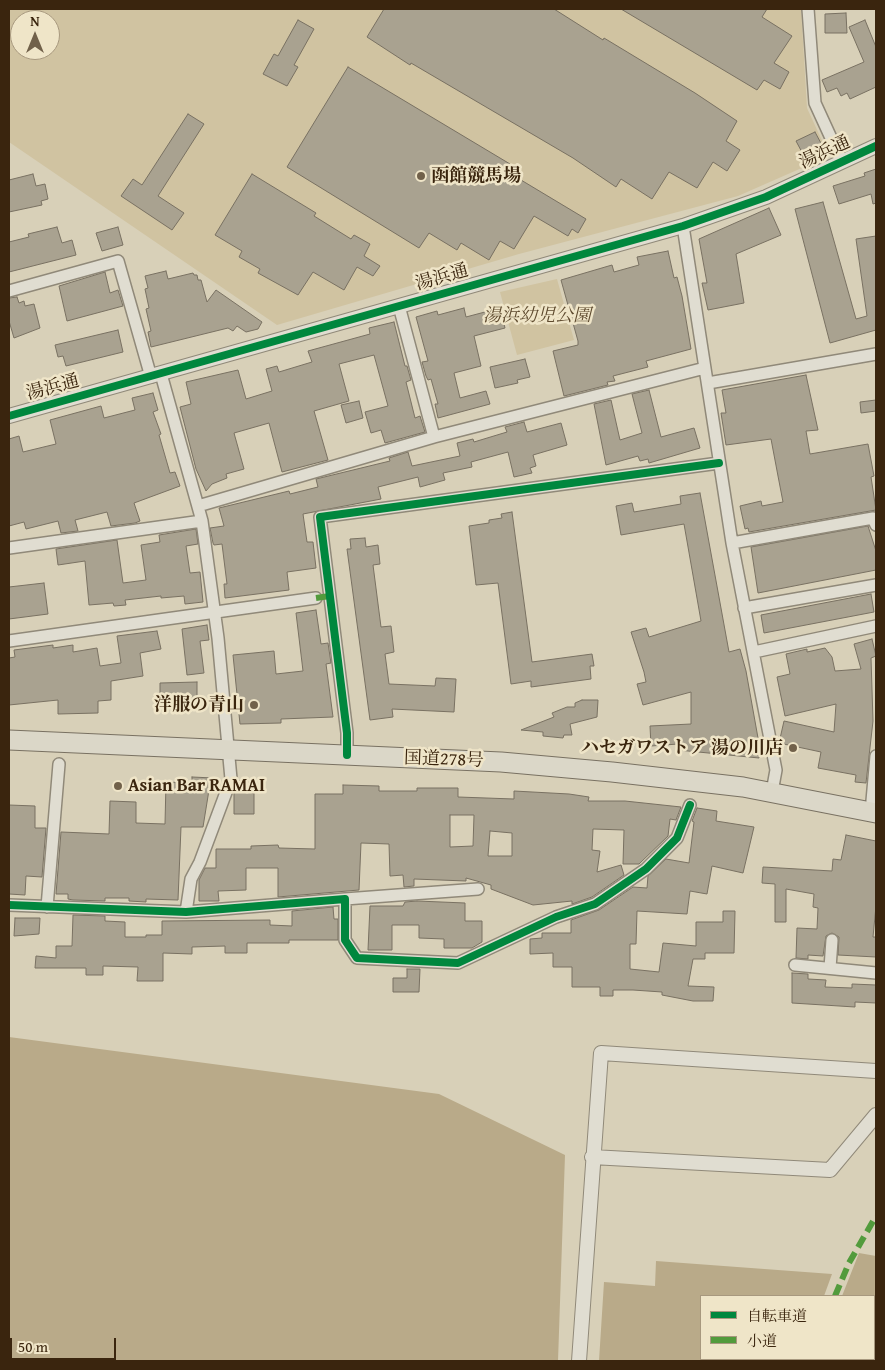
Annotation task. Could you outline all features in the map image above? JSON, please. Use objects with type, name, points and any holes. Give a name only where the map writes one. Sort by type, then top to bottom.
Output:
[{"type":"highway","name":"国道278号","points":[[9,740],[511,763],[612,772],[772,792],[874,813]]},
{"type":"street","points":[[808,9],[815,103],[842,162]]},
{"type":"street","name":"湯浜通","points":[[9,416],[683,226],[766,197],[876,146]]},
{"type":"street","points":[[683,226],[732,543],[776,770],[772,792]]},
{"type":"street","points":[[9,291],[118,261],[198,506],[202,521],[214,612],[231,779],[200,862],[191,879],[186,912]]},
{"type":"street","points":[[399,306],[434,437]]},
{"type":"street","points":[[708,383],[876,354]]},
{"type":"street","points":[[198,506],[434,437],[705,368]]},
{"type":"street","points":[[347,755],[347,732],[320,517],[719,463]]},
{"type":"street","points":[[732,543],[873,518],[876,525]]},
{"type":"street","points":[[9,548],[202,521]]},
{"type":"street","points":[[744,608],[876,585]]},
{"type":"street","points":[[9,641],[316,598]]},
{"type":"street","points":[[754,652],[876,626]]},
{"type":"street","points":[[874,813],[876,756]]},
{"type":"street","points":[[47,907],[59,764]]},
{"type":"street","points":[[345,900],[345,940],[357,958],[458,963],[556,917],[595,904],[646,869],[677,838],[690,805]]},
{"type":"street","points":[[9,905],[186,912],[478,889]]},
{"type":"street","points":[[830,968],[832,940]]},
{"type":"street","points":[[795,965],[876,973]]},
{"type":"street","points":[[579,1361],[592,1157],[601,1053],[876,1071]]},
{"type":"street","points":[[592,1157],[830,1170],[876,1115]]},
{"type":"green space","name":"函館競馬場","points":[[9,9],[801,9],[807,108],[829,156],[738,196],[519,254],[277,325],[9,142]]},
{"type":"green space","name":"湯浜幼児公園","points":[[557,279],[574,340],[517,355],[500,292]]},
{"type":"shaded area","points":[[9,1037],[439,1094],[565,1155],[558,1361],[9,1361]]},
{"type":"shaded area","points":[[859,1253],[876,1256],[876,1361],[837,1361],[875,1360],[875,1295],[842,1295]]},
{"type":"shaded area","points":[[656,1261],[832,1274],[824,1295],[700,1295],[700,1360],[820,1360],[599,1361],[604,1282],[655,1286]]},
{"type":"building","points":[[384,9],[554,9],[603,40],[604,38],[695,93],[737,121],[726,141],[740,150],[727,171],[713,162],[697,188],[669,172],[652,199],[621,179],[616,187],[573,158],[411,63],[410,65],[367,37]]},
{"type":"building","points":[[621,9],[767,9],[762,17],[792,36],[774,63],[789,72],[780,89],[764,80],[757,90]]},
{"type":"building","points":[[846,13],[847,33],[825,33],[825,14]]},
{"type":"building","points":[[298,20],[314,29],[294,65],[298,67],[287,86],[263,74],[274,54],[278,56]]},
{"type":"building","points":[[865,20],[876,47],[876,87],[850,99],[847,93],[841,96],[837,88],[827,92],[822,80],[864,62],[849,27]]},
{"type":"building","points":[[348,67],[510,164],[506,171],[586,219],[578,233],[572,229],[568,236],[534,216],[514,249],[500,241],[489,260],[461,243],[457,250],[429,233],[419,248],[287,167]]},
{"type":"building","points":[[188,114],[204,124],[158,196],[184,213],[172,230],[121,196],[133,179],[142,185]]},
{"type":"building","points":[[815,132],[823,147],[804,156],[796,141]]},
{"type":"building","points":[[876,169],[876,203],[873,204],[871,194],[839,204],[833,186],[865,176],[864,173]]},
{"type":"building","points":[[33,174],[36,186],[45,184],[48,199],[41,201],[42,205],[9,212],[9,180]]},
{"type":"building","points":[[252,174],[316,213],[314,216],[351,239],[354,235],[370,244],[364,256],[380,266],[373,276],[357,267],[344,290],[313,272],[298,295],[258,273],[260,269],[239,257],[242,251],[215,235]]},
{"type":"building","points":[[823,202],[856,319],[867,316],[856,239],[876,236],[876,330],[830,343],[795,209]]},
{"type":"building","points":[[769,208],[781,235],[736,254],[744,303],[708,310],[702,283],[707,283],[699,239]]},
{"type":"building","points":[[57,227],[62,243],[72,240],[76,255],[9,272],[9,242],[29,237],[28,234]]},
{"type":"building","points":[[118,227],[123,245],[102,251],[96,233]]},
{"type":"building","points":[[668,251],[674,278],[677,277],[682,296],[691,349],[646,361],[648,367],[613,376],[615,381],[607,382],[608,385],[564,396],[553,351],[578,345],[578,341],[561,280],[612,265],[614,272],[639,265],[637,257]]},
{"type":"building","points":[[166,271],[168,279],[193,273],[197,275],[198,280],[201,280],[207,302],[216,290],[262,322],[258,329],[246,332],[237,326],[233,331],[228,328],[151,347],[148,332],[151,331],[146,309],[149,308],[145,289],[148,288],[145,276]]},
{"type":"building","points":[[105,272],[110,293],[118,290],[123,306],[67,321],[59,286]]},
{"type":"building","points":[[17,297],[19,303],[24,301],[25,306],[34,304],[40,328],[14,338],[9,321],[9,298]]},
{"type":"building","points":[[464,308],[466,317],[500,308],[505,328],[474,336],[481,366],[454,373],[460,398],[486,391],[490,404],[438,418],[435,404],[438,404],[431,379],[428,380],[422,362],[428,361],[416,317],[437,311],[438,315]]},
{"type":"building","points":[[394,322],[405,366],[407,366],[411,380],[406,382],[415,418],[420,416],[425,432],[385,443],[381,430],[371,433],[365,412],[388,406],[374,355],[339,364],[349,401],[314,411],[328,460],[282,472],[269,423],[234,433],[244,469],[226,474],[227,478],[212,484],[206,491],[196,469],[180,407],[191,404],[186,382],[238,370],[246,399],[272,391],[266,369],[277,366],[279,372],[312,362],[308,351],[370,334],[369,328]]},
{"type":"building","points":[[118,330],[123,352],[66,366],[63,356],[58,357],[55,345]]},
{"type":"building","points":[[525,359],[530,377],[517,380],[518,383],[495,388],[490,367]]},
{"type":"building","points":[[806,375],[818,430],[806,431],[810,454],[868,444],[874,476],[871,477],[876,510],[749,532],[748,528],[745,529],[740,506],[761,501],[762,506],[783,502],[771,439],[726,445],[721,413],[726,413],[722,390]]},
{"type":"building","points":[[649,390],[661,437],[694,428],[700,448],[649,463],[648,459],[640,461],[638,456],[606,465],[594,404],[611,400],[620,440],[642,433],[632,394]]},
{"type":"building","points":[[153,393],[158,410],[153,412],[161,434],[159,435],[170,473],[175,472],[180,486],[134,503],[140,521],[135,523],[111,526],[107,512],[75,520],[78,531],[61,533],[58,521],[26,529],[24,522],[9,526],[9,439],[19,436],[23,452],[56,444],[50,420],[101,406],[104,418],[135,410],[132,398]]},
{"type":"building","points":[[876,400],[876,411],[861,413],[860,402]]},
{"type":"building","points":[[359,401],[363,418],[346,423],[341,405]]},
{"type":"building","points":[[524,422],[527,432],[561,423],[567,445],[533,455],[536,466],[530,468],[532,473],[514,477],[508,452],[471,462],[472,467],[443,473],[445,480],[420,487],[418,477],[378,487],[381,499],[303,514],[307,542],[313,542],[316,568],[287,572],[289,590],[225,598],[224,584],[227,584],[222,544],[214,545],[210,528],[224,526],[219,508],[289,491],[290,494],[318,487],[316,479],[390,461],[389,458],[408,452],[412,466],[460,456],[457,443],[473,439],[474,442],[507,432],[505,427]]},
{"type":"building","points":[[700,493],[729,652],[740,649],[746,671],[758,738],[761,738],[759,758],[678,750],[678,744],[651,746],[650,726],[691,724],[691,692],[643,705],[637,684],[646,682],[631,632],[646,628],[649,637],[701,621],[684,524],[621,535],[616,506],[632,503],[634,512],[681,504],[680,496]]},
{"type":"building","points":[[512,512],[532,662],[592,654],[594,666],[590,666],[591,679],[531,687],[531,681],[511,684],[498,583],[476,585],[469,526],[489,523],[489,520],[502,518],[501,514]]},
{"type":"building","points":[[868,526],[876,551],[876,570],[758,593],[751,547]]},
{"type":"building","points":[[196,529],[198,544],[186,546],[190,573],[200,572],[203,602],[185,604],[184,596],[161,598],[161,596],[125,600],[126,605],[114,606],[113,603],[89,605],[85,561],[58,565],[56,549],[117,540],[123,583],[146,580],[141,545],[160,542],[159,535]]},
{"type":"building","points":[[365,538],[366,547],[378,545],[380,564],[373,565],[381,627],[391,626],[394,652],[385,654],[389,684],[435,686],[436,678],[456,679],[454,712],[392,709],[393,717],[370,720],[347,549],[351,549],[350,539]]},
{"type":"building","points":[[44,583],[48,614],[9,619],[9,587]]},
{"type":"building","points":[[871,594],[874,612],[764,633],[761,615]]},
{"type":"building","points":[[316,610],[321,644],[328,643],[331,663],[326,664],[333,717],[281,719],[281,723],[240,724],[233,655],[274,651],[276,674],[303,671],[296,613]]},
{"type":"building","points":[[207,625],[209,640],[200,641],[204,673],[187,675],[182,629]]},
{"type":"building","points":[[157,631],[161,649],[140,653],[143,676],[111,681],[111,700],[98,701],[98,713],[58,714],[58,700],[9,705],[9,658],[15,657],[14,650],[53,645],[53,648],[73,645],[73,652],[97,648],[100,666],[121,663],[117,636]]},
{"type":"building","points":[[872,639],[876,656],[871,658],[873,721],[866,783],[855,782],[856,775],[818,768],[821,752],[779,743],[784,721],[834,732],[836,704],[785,716],[777,677],[790,674],[786,654],[807,649],[807,652],[825,648],[832,657],[835,671],[861,669],[854,644]]},
{"type":"building","points":[[197,682],[197,704],[160,705],[160,683]]},
{"type":"building","points":[[582,700],[598,700],[597,717],[570,724],[572,735],[564,735],[563,738],[543,736],[543,732],[521,730],[554,717],[552,713],[567,707],[575,707],[575,703]]},
{"type":"building","points":[[192,777],[213,778],[212,790],[209,790],[203,827],[181,827],[178,900],[146,899],[146,902],[129,901],[129,898],[105,898],[105,901],[73,900],[68,899],[68,894],[56,894],[61,832],[109,834],[110,801],[136,802],[136,823],[165,824],[166,782],[192,783]]},
{"type":"building","points":[[254,780],[254,814],[234,814],[234,792],[239,790],[239,781]]},
{"type":"building","points":[[343,785],[379,786],[379,791],[417,791],[417,788],[458,788],[458,797],[514,799],[514,791],[569,794],[589,797],[588,801],[625,801],[681,807],[676,820],[670,819],[668,836],[639,864],[623,864],[624,830],[593,829],[592,850],[600,851],[597,872],[621,865],[624,875],[592,897],[572,904],[572,901],[533,905],[491,889],[491,885],[466,878],[466,881],[414,879],[414,886],[404,887],[403,875],[390,876],[389,844],[361,843],[359,890],[278,897],[278,868],[246,868],[246,890],[218,891],[219,901],[199,901],[199,880],[205,868],[216,868],[216,849],[251,849],[251,846],[278,845],[279,848],[315,849],[315,794],[343,794]],"holes":[[[450,815],[474,815],[473,846],[450,847]],[[490,831],[512,833],[512,856],[488,856]]]},
{"type":"building","points":[[9,805],[35,806],[35,828],[46,828],[42,877],[26,876],[25,895],[9,894]]},
{"type":"building","points":[[697,808],[717,811],[716,821],[754,827],[743,873],[712,866],[707,894],[690,891],[687,914],[637,911],[636,944],[630,944],[630,969],[659,972],[663,943],[696,946],[696,922],[723,922],[723,911],[735,911],[734,953],[705,953],[705,959],[693,959],[688,986],[714,987],[713,1001],[693,1001],[662,995],[662,992],[633,990],[613,990],[613,996],[600,996],[600,987],[572,987],[572,967],[553,967],[553,953],[530,954],[530,939],[542,938],[542,933],[571,933],[571,920],[599,910],[633,887],[647,888],[648,876],[666,859],[689,863],[694,822],[692,821]]},
{"type":"building","points":[[846,835],[876,841],[876,906],[873,937],[876,937],[876,957],[838,955],[839,937],[832,933],[826,936],[823,956],[808,955],[808,959],[796,958],[797,928],[817,929],[818,908],[813,907],[814,894],[786,889],[786,922],[775,922],[775,884],[762,883],[763,867],[832,871],[833,859],[841,860]]},
{"type":"building","points":[[405,902],[465,903],[465,921],[482,921],[482,942],[472,948],[444,948],[444,939],[419,938],[419,925],[392,925],[392,950],[368,950],[370,906],[403,906]]},
{"type":"building","points":[[333,907],[334,919],[338,919],[338,940],[289,940],[289,943],[247,943],[247,953],[225,953],[225,946],[192,947],[192,954],[163,953],[163,981],[137,981],[138,967],[103,966],[103,975],[86,975],[86,968],[35,968],[36,956],[56,958],[56,946],[72,946],[73,915],[105,916],[105,921],[125,922],[125,937],[146,937],[146,935],[162,935],[162,921],[270,920],[270,925],[292,926],[292,911]]},
{"type":"building","points":[[15,918],[40,918],[39,934],[14,936]]},
{"type":"building","points":[[407,969],[420,969],[419,992],[393,992],[393,978],[407,978]]},
{"type":"building","points":[[792,973],[808,974],[808,979],[826,980],[825,987],[852,988],[852,984],[876,985],[876,1003],[855,1002],[855,1007],[792,1003]]},
{"type":"marked path","points":[[316,598],[330,596]]},
{"type":"marked path","points":[[835,1295],[849,1263],[876,1216]]},
{"type":"cycle path","points":[[9,416],[683,226],[766,197],[876,146]]},
{"type":"cycle path","points":[[347,755],[347,733],[320,517],[719,463]]},
{"type":"cycle path","points":[[9,905],[186,912],[345,899],[345,940],[357,958],[458,963],[556,917],[595,904],[646,869],[677,838],[690,805]]},
{"type":"place","name":"函館競馬場","points":[[421,176]]},
{"type":"place","name":"洋服の青山","points":[[254,705]]},
{"type":"place","name":"ハセガワストア 湯の川店","points":[[793,748]]},
{"type":"place","name":"Asian Bar RAMAI","points":[[118,786]]}]
